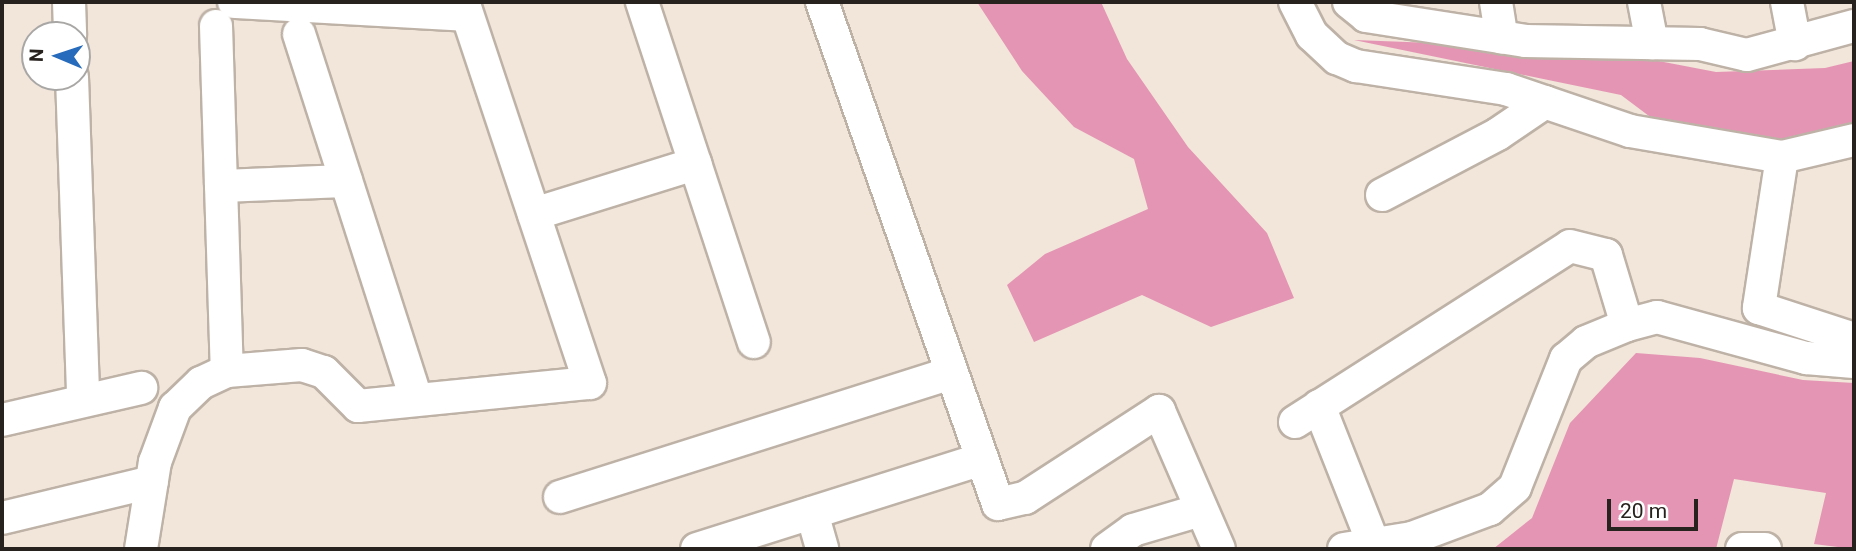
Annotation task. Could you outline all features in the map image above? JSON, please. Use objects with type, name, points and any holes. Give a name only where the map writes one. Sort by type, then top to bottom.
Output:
[{"type":"street","points":[[69,2],[70,21]]},
{"type":"street","points":[[642,2],[754,342]]},
{"type":"street","points":[[822,2],[998,504],[1025,498],[1159,411],[1219,549]]},
{"type":"street","points":[[1295,2],[1312,35],[1337,58],[1356,66],[1506,89],[1630,131],[1782,157],[1854,139]]},
{"type":"street","points":[[1349,2],[1366,16],[1502,38],[1700,44],[1747,55],[1854,26]]},
{"type":"street","points":[[1496,2],[1502,38]]},
{"type":"street","points":[[1644,2],[1652,43]]},
{"type":"street","points":[[1787,2],[1795,44]]},
{"type":"street","points":[[141,549],[161,437],[174,408],[201,383],[226,371],[302,365],[324,372],[358,406],[590,383],[465,8],[225,14],[221,186],[226,371]]},
{"type":"street","points":[[299,34],[416,399]]},
{"type":"street","points":[[72,91],[83,400]]},
{"type":"street","points":[[1382,195],[1498,134],[1545,102]]},
{"type":"street","points":[[1782,157],[1759,308],[1854,340]]},
{"type":"street","points":[[534,214],[695,164]]},
{"type":"street","points":[[221,186],[346,181]]},
{"type":"street","points":[[1627,325],[1606,255],[1570,246],[1307,414],[1359,547],[1412,538],[1490,509],[1514,487],[1566,359],[1586,342],[1627,325],[1657,317],[1805,358],[1854,362]]},
{"type":"street","points":[[560,496],[952,373]]},
{"type":"street","points":[[2,420],[141,388]]},
{"type":"street","points":[[697,549],[982,459]]},
{"type":"street","points":[[2,518],[152,482]]},
{"type":"street","points":[[1107,549],[1133,530],[1201,510]]},
{"type":"street","points":[[812,513],[822,549]]},
{"type":"street","points":[[1742,549],[1765,549]]},
{"type":"shaded area","points":[[977,2],[1101,2],[1127,59],[1188,147],[1267,233],[1294,298],[1211,327],[1142,295],[1034,342],[1007,285],[1045,254],[1148,209],[1134,159],[1074,127],[1022,71]]},
{"type":"shaded area","points":[[1354,40],[1596,49],[1716,72],[1825,68],[1854,61],[1854,128],[1764,148],[1673,134],[1621,95]]},
{"type":"shaded area","points":[[1636,353],[1700,358],[1803,380],[1854,383],[1854,549],[1814,544],[1826,493],[1734,479],[1716,549],[1493,549],[1532,518],[1570,423]]}]
